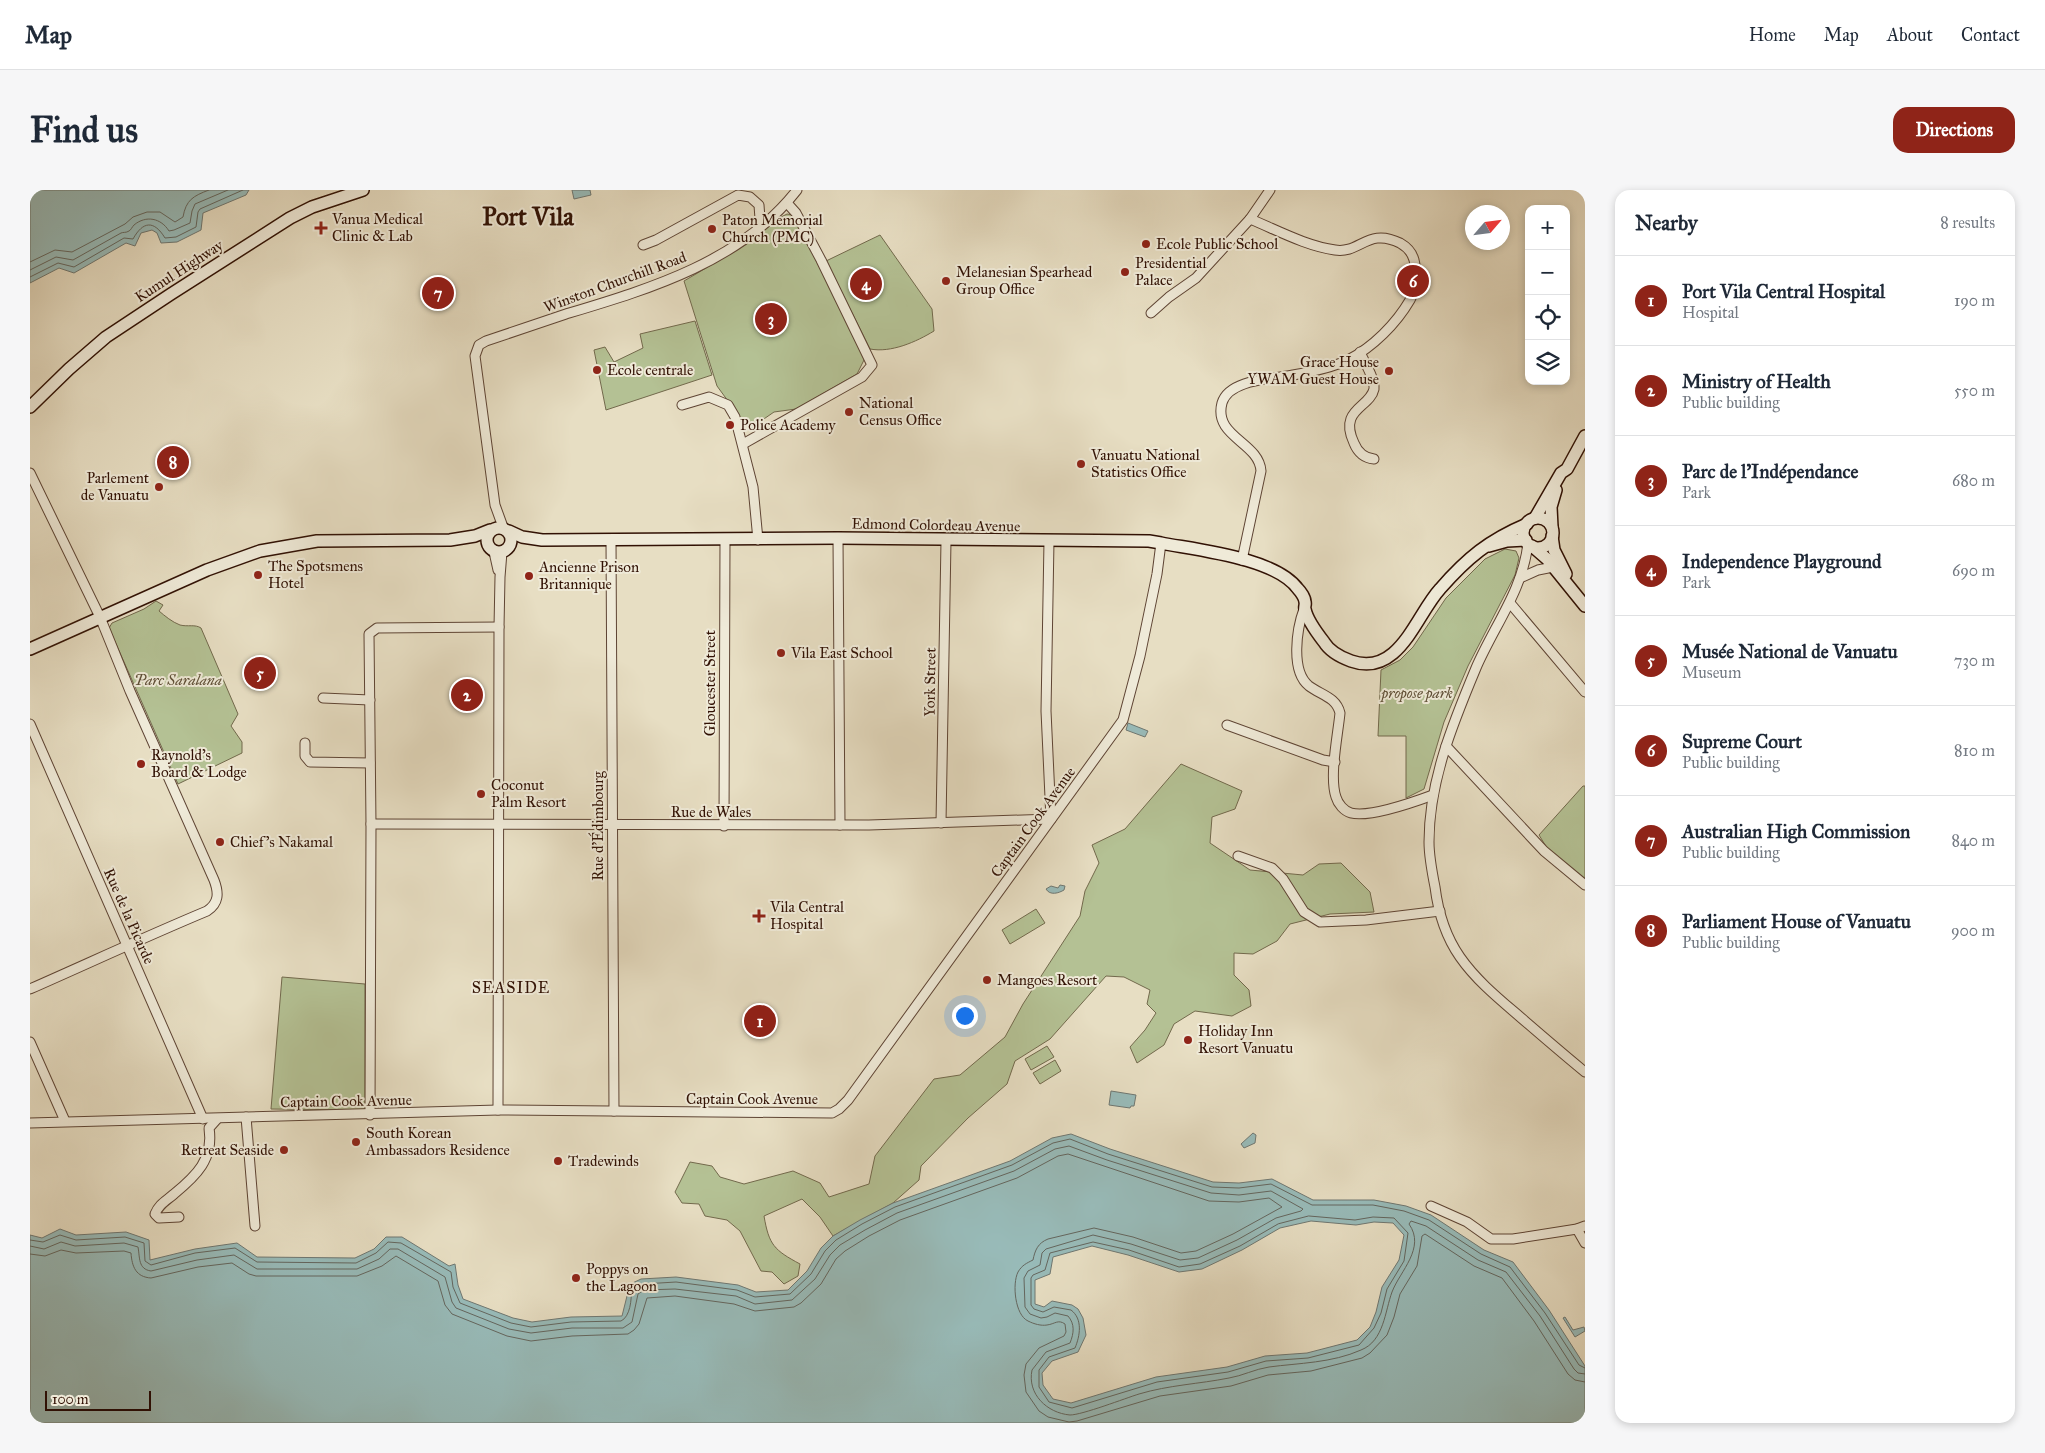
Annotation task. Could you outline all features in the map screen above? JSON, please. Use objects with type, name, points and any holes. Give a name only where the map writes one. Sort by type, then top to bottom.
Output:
[{"type":"street","name":"Kumul Highway","points":[[30,407],[69,369],[106,337],[171,294],[290,218],[363,190]]},
{"type":"street","name":"Winston Churchill Road","points":[[499,529],[475,356],[479,345],[486,340],[680,276],[720,255],[757,230],[797,190]]},
{"type":"street","points":[[1151,314],[1169,297],[1196,278],[1250,219],[1270,190]]},
{"type":"street","points":[[643,245],[656,240],[738,195],[750,197],[758,205],[760,219],[757,230]]},
{"type":"street","points":[[743,444],[862,377],[872,365],[796,213],[787,202]]},
{"type":"street","points":[[1242,560],[1261,471],[1256,455],[1238,442],[1226,427],[1222,418],[1222,408],[1226,396],[1229,392],[1246,384],[1325,368],[1348,360],[1387,330],[1398,317],[1414,292],[1417,272],[1413,255],[1409,250],[1392,239],[1381,237],[1368,240],[1341,251],[1322,248],[1250,219]]},
{"type":"street","points":[[1360,352],[1373,381],[1374,390],[1370,397],[1354,412],[1350,427],[1351,437],[1359,453],[1374,459]]},
{"type":"street","points":[[682,405],[709,397],[728,405],[735,417],[753,487],[758,540]]},
{"type":"street","points":[[1582,602],[1542,554],[1529,543],[1524,532],[1561,473],[1567,469],[1585,436]]},
{"type":"street","points":[[30,473],[100,617],[130,691],[214,880],[218,896],[215,904],[207,911],[127,944],[112,954],[30,989]]},
{"type":"street","points":[[1561,473],[1551,507],[1554,550],[1582,602]]},
{"type":"street","points":[[1531,521],[1543,519],[1552,532]]},
{"type":"street","name":"Edmond Colordeau Avenue","points":[[542,540],[838,538],[1148,541],[1268,567],[1289,579],[1300,591],[1306,603],[1304,609],[1327,647],[1341,657],[1356,663],[1373,663],[1387,658],[1401,648],[1438,590],[1480,549],[1502,534],[1531,521]]},
{"type":"street","points":[[450,540],[499,529],[522,537],[542,540]]},
{"type":"street","points":[[498,1110],[499,550],[511,536],[499,529]]},
{"type":"street","points":[[499,529],[487,536],[487,542],[499,550]]},
{"type":"street","points":[[1480,549],[1507,541],[1545,546],[1552,532]]},
{"type":"street","points":[[838,538],[840,825]]},
{"type":"street","points":[[30,649],[207,570],[260,551],[317,542],[450,540],[475,543],[499,550],[542,540]]},
{"type":"street","name":"Rue d'Édimbourg","points":[[611,540],[614,1111]]},
{"type":"street","name":"Gloucester Street","points":[[724,826],[725,540]]},
{"type":"street","name":"York Street","points":[[942,823],[946,540]]},
{"type":"street","points":[[1049,541],[1046,711],[1052,819]]},
{"type":"street","name":"Captain Cook Avenue","points":[[30,1123],[498,1110],[832,1113],[848,1100],[1123,720],[1140,656],[1157,574],[1161,543]]},
{"type":"street","points":[[1529,543],[1527,556],[1510,603],[1477,666],[1446,746],[1433,795],[1429,843],[1430,859],[1440,911],[1451,943],[1460,957],[1486,987],[1585,1072]]},
{"type":"street","points":[[1520,578],[1538,570],[1553,567]]},
{"type":"street","points":[[1510,603],[1585,692]]},
{"type":"street","points":[[1304,609],[1297,635],[1299,668],[1307,685],[1338,705],[1340,713],[1334,787],[1336,797],[1341,806],[1349,812],[1358,814],[1411,803],[1433,795]]},
{"type":"street","points":[[370,1114],[370,634],[372,630],[377,628],[499,628]]},
{"type":"street","points":[[323,698],[370,700]]},
{"type":"street","name":"Rue de la Picarde","points":[[30,724],[203,1119]]},
{"type":"street","points":[[1227,725],[1323,760],[1335,762]]},
{"type":"street","points":[[305,743],[305,756],[310,762],[370,762]]},
{"type":"street","points":[[1446,746],[1544,851],[1585,885]]},
{"type":"street","name":"Rue de Wales","points":[[371,824],[724,826],[942,823],[1052,819]]},
{"type":"street","points":[[1238,856],[1272,868],[1283,879],[1304,912],[1320,922],[1366,920],[1440,911]]},
{"type":"street","points":[[30,1042],[65,1122]]},
{"type":"street","points":[[246,1117],[255,1226]]},
{"type":"street","points":[[179,1217],[159,1218],[155,1214],[158,1206],[174,1194],[205,1164],[211,1141],[209,1128],[217,1119]]},
{"type":"street","points":[[1431,1206],[1467,1222],[1491,1239],[1513,1238],[1581,1228],[1585,1243]]},
{"type":"green space","points":[[787,214],[793,215],[808,241],[865,358],[857,374],[796,409],[774,412],[758,423],[742,424],[736,412],[717,386],[684,281],[750,242]]},
{"type":"green space","points":[[880,235],[932,309],[934,331],[903,346],[878,350],[870,349],[826,261]]},
{"type":"green space","points":[[695,321],[712,375],[606,410],[594,350],[605,347],[614,362],[643,348],[640,334]]},
{"type":"green space","name":"propose park","points":[[1505,549],[1516,551],[1519,558],[1515,575],[1468,666],[1444,722],[1424,789],[1406,798],[1406,736],[1378,736],[1381,670],[1400,660],[1413,647],[1446,598],[1485,559]]},
{"type":"green space","name":"Parc Saralana","points":[[156,601],[163,605],[159,611],[174,622],[180,625],[201,628],[238,714],[231,726],[242,742],[242,753],[178,784],[109,628],[112,623],[144,609]]},
{"type":"green space","points":[[1181,764],[1242,791],[1235,809],[1212,817],[1210,843],[1250,870],[1303,875],[1319,864],[1341,863],[1370,892],[1374,912],[1330,914],[1290,924],[1277,941],[1253,954],[1234,953],[1234,975],[1249,990],[1251,1006],[1232,1016],[1195,1011],[1174,1024],[1164,1045],[1137,1063],[1130,1047],[1145,1030],[1156,1013],[1147,1004],[1150,990],[1124,977],[1106,976],[1050,1039],[1015,1061],[1007,1084],[968,1118],[921,1166],[919,1180],[893,1203],[833,1236],[820,1217],[802,1199],[764,1216],[768,1234],[774,1246],[784,1255],[800,1264],[798,1276],[784,1284],[772,1272],[761,1271],[740,1231],[727,1220],[705,1216],[699,1204],[682,1203],[675,1192],[690,1162],[712,1166],[720,1177],[744,1184],[793,1171],[820,1183],[829,1197],[869,1184],[875,1156],[934,1079],[960,1075],[1005,1037],[1023,1004],[1080,916],[1085,891],[1099,863],[1092,845],[1125,829]]},
{"type":"green space","points":[[1585,786],[1585,883],[1547,848],[1539,835]]},
{"type":"green space","points":[[1036,909],[1045,923],[1010,944],[1002,930]]},
{"type":"green space","points":[[282,977],[365,984],[365,1110],[271,1109]]},
{"type":"green space","points":[[1047,1046],[1054,1057],[1031,1070],[1025,1059]]},
{"type":"green space","points":[[1055,1060],[1061,1071],[1040,1084],[1033,1073]]},
{"type":"water","points":[[30,190],[249,190],[246,195],[203,213],[201,230],[177,242],[161,243],[157,233],[152,230],[141,233],[135,246],[126,243],[74,273],[59,268],[30,283]]},
{"type":"water","points":[[572,190],[590,190],[591,195],[574,199]]},
{"type":"water","points":[[1128,723],[1148,731],[1145,737],[1126,730]]},
{"type":"water","points":[[1060,885],[1065,886],[1064,890],[1057,893],[1050,893],[1046,889],[1051,886],[1058,888]]},
{"type":"water","points":[[1111,1091],[1136,1095],[1134,1106],[1130,1108],[1109,1105]]},
{"type":"water","points":[[1253,1133],[1256,1135],[1255,1143],[1244,1148],[1241,1144]]},
{"type":"water","points":[[1071,1134],[1110,1149],[1213,1182],[1239,1183],[1272,1179],[1313,1200],[1374,1200],[1406,1206],[1431,1215],[1484,1250],[1513,1262],[1549,1310],[1585,1366],[1585,1423],[30,1423],[30,1235],[42,1238],[60,1229],[76,1235],[126,1232],[149,1240],[150,1260],[195,1249],[237,1243],[257,1257],[355,1258],[374,1249],[386,1237],[402,1237],[449,1266],[455,1264],[458,1285],[463,1299],[513,1318],[532,1322],[571,1317],[622,1316],[627,1296],[622,1288],[641,1279],[676,1277],[738,1285],[756,1292],[788,1290],[807,1271],[821,1248],[833,1236],[860,1220],[893,1203],[1010,1161],[1052,1138]],"holes":[[[1311,1221],[1356,1225],[1374,1222],[1393,1223],[1404,1235],[1399,1260],[1382,1287],[1370,1327],[1357,1340],[1307,1353],[1265,1356],[1227,1367],[1156,1377],[1071,1403],[1053,1399],[1043,1385],[1042,1373],[1052,1361],[1078,1352],[1086,1335],[1083,1318],[1078,1309],[1072,1305],[1052,1301],[1044,1307],[1035,1304],[1035,1280],[1050,1274],[1053,1257],[1092,1246],[1128,1255],[1179,1272],[1202,1269],[1242,1250],[1280,1228]]]},
{"type":"water","points":[[1565,1317],[1573,1330],[1584,1327],[1585,1331],[1575,1337],[1563,1318]]},
{"type":"place","name":"Vanua Medical Clinic & Lab","points":[[321,228]]},
{"type":"place","name":"Paton Memorial Church (PMC)","points":[[712,229]]},
{"type":"place","name":"Ecole Public School","points":[[1146,244]]},
{"type":"place","name":"Presidential Palace","points":[[1125,272]]},
{"type":"place","name":"Melanesian Spearhead Group Office","points":[[946,281]]},
{"type":"place","name":"Supreme Court","points":[[1413,281]]},
{"type":"place","name":"Independence Playground","points":[[866,284]]},
{"type":"place","name":"Australian High Commission","points":[[438,293]]},
{"type":"place","name":"Parc de l'Indépendance","points":[[771,319]]},
{"type":"place","name":"Ecole centrale","points":[[597,370]]},
{"type":"place","name":"Grace House YWAM Guest House","points":[[1389,371]]},
{"type":"place","name":"National Census Office","points":[[849,412]]},
{"type":"place","name":"Police Academy","points":[[730,425]]},
{"type":"place","name":"Parliament House of Vanuatu","points":[[173,462]]},
{"type":"place","name":"Vanuatu National Statistics Office","points":[[1081,464]]},
{"type":"place","name":"Parlement de Vanuatu","points":[[159,487]]},
{"type":"place","name":"The Spotsmens Hotel","points":[[258,575]]},
{"type":"place","name":"Ancienne Prison Britannique","points":[[529,576]]},
{"type":"place","name":"Vila East School","points":[[781,653]]},
{"type":"place","name":"Musée National de Vanuatu","points":[[260,673]]},
{"type":"place","name":"Ministry of Health","points":[[467,695]]},
{"type":"place","name":"Raynold's Board & Lodge","points":[[141,764]]},
{"type":"place","name":"Coconut Palm Resort","points":[[481,794]]},
{"type":"place","name":"Chief's Nakamal","points":[[220,842]]},
{"type":"place","name":"Vila Central Hospital","points":[[759,916]]},
{"type":"place","name":"Mangoes Resort","points":[[987,980]]},
{"type":"place","name":"Port Vila Central Hospital","points":[[760,1021]]},
{"type":"place","name":"Holiday Inn Resort Vanuatu","points":[[1188,1040]]},
{"type":"place","name":"South Korean Ambassadors Residence","points":[[356,1142]]},
{"type":"place","name":"Retreat Seaside","points":[[284,1150]]},
{"type":"place","name":"Tradewinds","points":[[558,1161]]},
{"type":"place","name":"Poppys on the Lagoon","points":[[576,1278]]},
{"type":"district","name":"Port Vila","points":[[528,216]]},
{"type":"district","name":"SEASIDE","points":[[511,987]]}]
